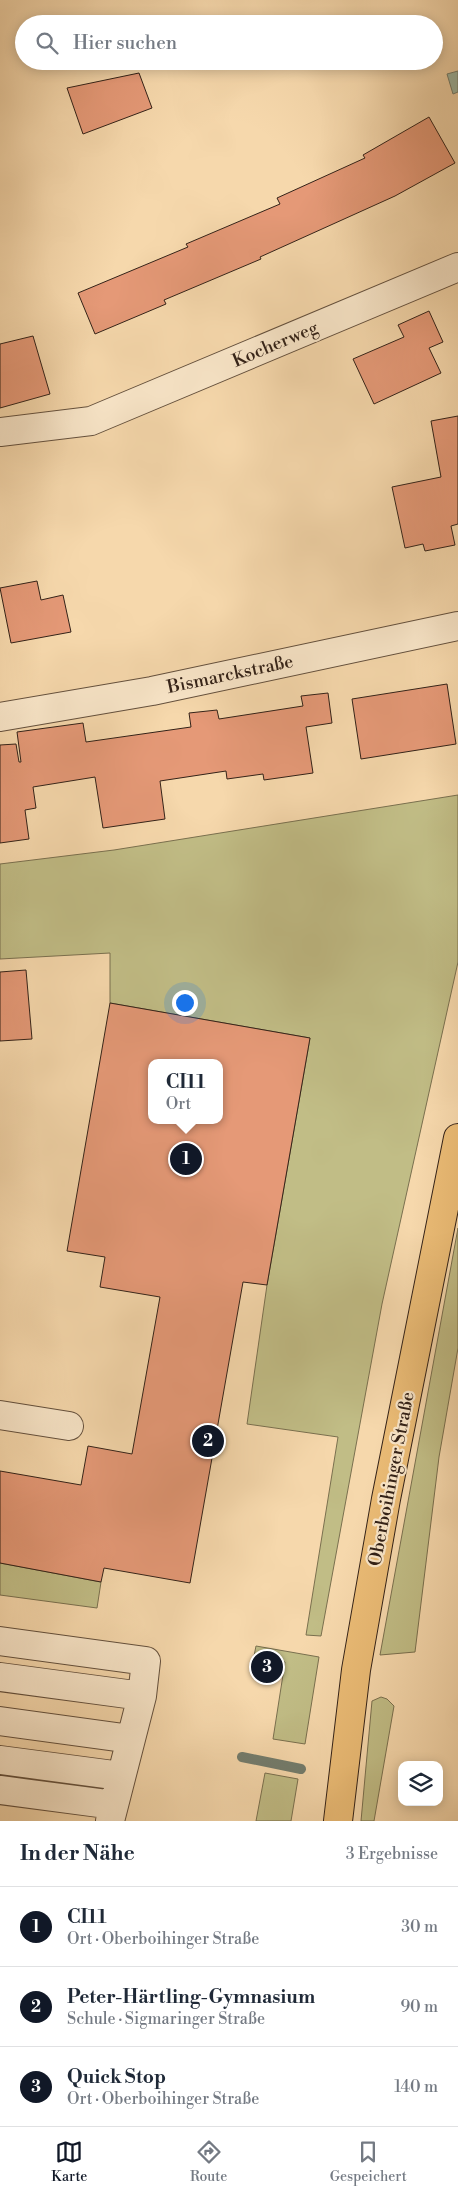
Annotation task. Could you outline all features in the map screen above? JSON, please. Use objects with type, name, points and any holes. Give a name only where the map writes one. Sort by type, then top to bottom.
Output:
[{"type":"main road","name":"Oberboihinger Straße","points":[[338,1821],[356,1670],[386,1499],[458,1138]]},
{"type":"street","name":"Kocherweg","points":[[0,432],[91,421],[458,267]]},
{"type":"street","name":"Bismarckstraße","points":[[0,718],[152,691],[458,626]]},
{"type":"street","points":[[0,1415],[69,1426]]},
{"type":"street","points":[[0,1641],[146,1661],[142,1696],[112,1813],[0,1790]]},
{"type":"street","points":[[0,1677],[142,1696]]},
{"type":"street","points":[[0,1721],[131,1739]]},
{"type":"street","points":[[0,1760],[121,1776]]},
{"type":"shaded area","points":[[458,71],[458,92],[453,94],[447,74]]},
{"type":"shaded area","points":[[458,795],[458,962],[382,1304],[321,1636],[306,1635],[338,1437],[247,1424],[267,1285],[310,1038],[110,1003],[110,953],[0,959],[0,864],[114,850]]},
{"type":"shaded area","points":[[458,1228],[458,1348],[439,1457],[415,1652],[380,1655]]},
{"type":"shaded area","points":[[0,1563],[101,1582],[97,1608],[0,1595]]},
{"type":"shaded area","points":[[256,1646],[319,1657],[305,1744],[273,1739],[285,1662],[254,1656]]},
{"type":"shaded area","points":[[381,1697],[387,1699],[394,1706],[374,1821],[361,1821],[372,1701]]},
{"type":"shaded area","points":[[265,1773],[298,1779],[291,1821],[256,1821]]},
{"type":"building","points":[[139,73],[152,108],[83,134],[67,88]]},
{"type":"building","points":[[429,117],[455,163],[395,196],[260,257],[261,259],[164,300],[166,304],[95,334],[78,293],[188,247],[186,244],[280,204],[277,198],[365,158],[363,155]]},
{"type":"building","points":[[429,311],[443,342],[429,348],[441,373],[374,404],[353,359],[404,337],[398,325]]},
{"type":"building","points":[[33,336],[50,394],[0,408],[0,344]]},
{"type":"building","points":[[458,416],[458,524],[451,526],[455,545],[425,551],[423,544],[405,548],[392,487],[441,477],[431,421]]},
{"type":"building","points":[[37,581],[41,600],[63,595],[71,632],[11,643],[0,588]]},
{"type":"building","points":[[447,684],[456,744],[361,759],[352,699]]},
{"type":"building","points":[[328,693],[332,723],[306,727],[313,773],[264,780],[263,774],[227,779],[226,771],[160,781],[165,819],[103,828],[95,777],[33,787],[36,808],[25,810],[29,839],[0,843],[0,745],[16,744],[19,762],[21,762],[17,732],[83,723],[86,742],[191,727],[189,713],[217,710],[219,719],[303,706],[301,696]]},
{"type":"building","points":[[26,970],[32,1039],[0,1041],[0,972]]},
{"type":"building","points":[[110,1003],[310,1038],[267,1285],[243,1282],[190,1583],[104,1568],[101,1582],[0,1563],[0,1471],[81,1485],[88,1446],[132,1454],[160,1297],[100,1287],[105,1257],[67,1251]]},
{"type":"waterway","points":[[242,1757],[301,1769]]},
{"type":"place","name":"CI11","points":[[186,1159]]},
{"type":"place","name":"Peter-Härtling-Gymnasium","points":[[208,1441]]},
{"type":"place","name":"Quick Stop","points":[[267,1667]]}]
